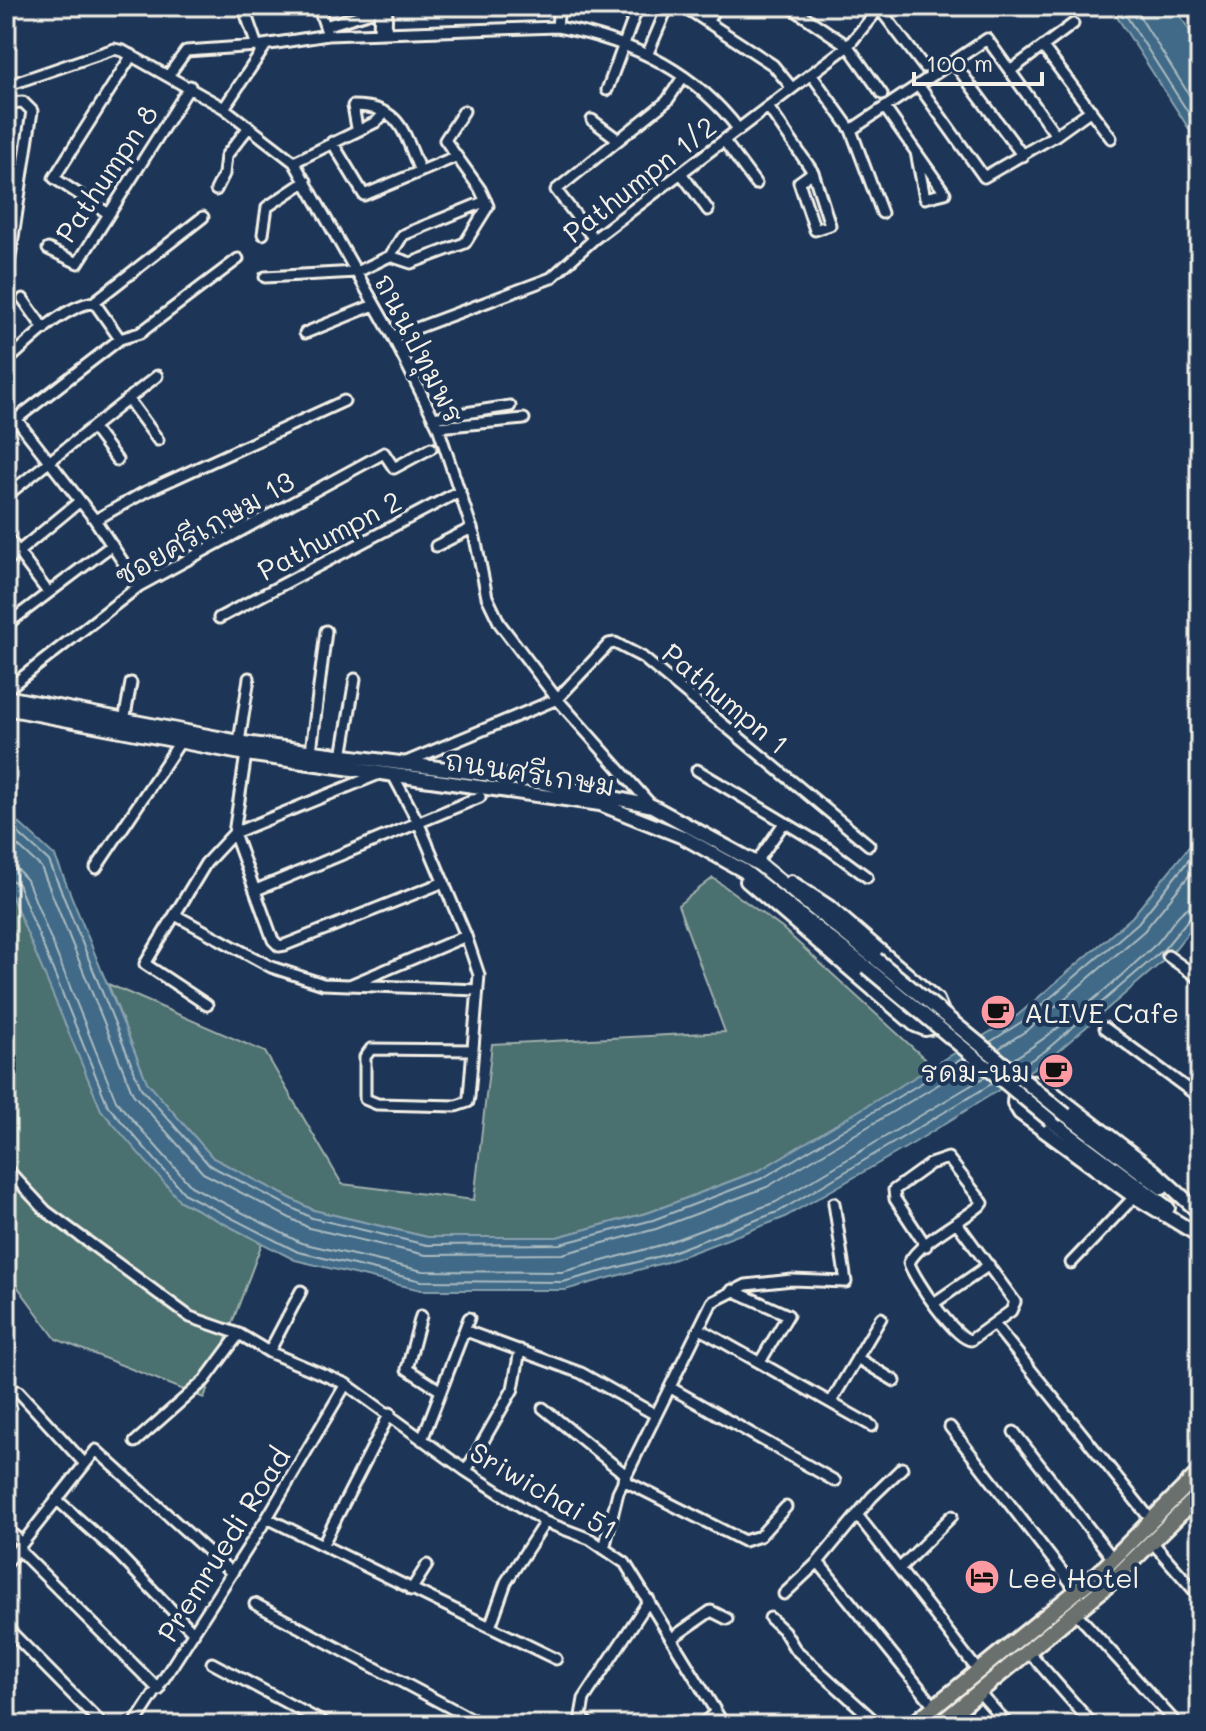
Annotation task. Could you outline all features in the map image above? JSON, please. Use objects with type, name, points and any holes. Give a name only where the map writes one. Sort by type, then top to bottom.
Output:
[{"type":"main road","name":"ถนนศรีเกษม","points":[[6,697],[239,742],[311,751],[390,771],[524,779],[652,806],[758,864],[1050,1120],[1200,1234]]},
{"type":"main road","name":"ถนนศรีเกษม","points":[[6,708],[246,754],[390,771],[600,804],[683,837],[744,871],[871,963],[1200,1215]]},
{"type":"main road","points":[[683,837],[741,877],[915,1025],[925,1029],[935,1027],[943,1014],[937,1000],[806,889],[758,864]]},
{"type":"main road","points":[[1200,1215],[1153,1170],[1043,1085],[1033,1081],[1022,1083],[1013,1097],[1020,1113],[1135,1196],[1200,1234]]},
{"type":"main road","points":[[912,1725],[1077,1591],[1200,1472]]},
{"type":"main road","points":[[939,1725],[1076,1613],[1200,1494]]},
{"type":"street","points":[[243,6],[262,45]]},
{"type":"street","points":[[318,6],[326,30]]},
{"type":"street","points":[[382,33],[387,6]]},
{"type":"street","points":[[557,27],[559,6]]},
{"type":"street","points":[[607,90],[638,6]]},
{"type":"street","points":[[648,53],[668,6]]},
{"type":"street","points":[[683,6],[773,65],[792,88]]},
{"type":"street","points":[[708,20],[717,6]]},
{"type":"street","points":[[789,6],[848,46],[882,94]]},
{"type":"street","points":[[880,7],[924,67]]},
{"type":"street","name":"Pathumpn 1/2","points":[[393,337],[551,278],[594,239],[848,46],[880,7]]},
{"type":"street","points":[[168,76],[186,51],[262,45],[326,30],[375,9],[382,33]]},
{"type":"street","points":[[1010,71],[1073,24]]},
{"type":"street","points":[[326,30],[382,33],[557,27],[648,53],[717,100],[739,130]]},
{"type":"street","points":[[851,130],[987,39],[1056,135]]},
{"type":"street","points":[[224,108],[262,45]]},
{"type":"street","points":[[1043,47],[1111,138]]},
{"type":"street","points":[[6,284],[32,111],[23,102],[11,103],[11,85],[114,49],[132,55],[54,178],[109,214]]},
{"type":"street","name":"ถนนปทุมพร","points":[[132,55],[224,108],[294,162],[393,337],[435,422],[472,528],[493,610],[516,649],[652,806]]},
{"type":"street","points":[[954,63],[1023,156]]},
{"type":"street","points":[[811,74],[851,130],[882,213]]},
{"type":"street","points":[[594,239],[556,190],[616,138],[667,101],[683,77]]},
{"type":"street","name":"Pathumpn 8","points":[[48,249],[78,263],[190,86]]},
{"type":"street","points":[[919,86],[984,177],[1023,156],[1091,110]]},
{"type":"street","points":[[357,128],[353,106],[376,106],[396,117],[420,171]]},
{"type":"street","points":[[768,107],[813,172],[830,225],[815,230],[799,182],[813,172]]},
{"type":"street","points":[[885,108],[945,193],[925,198],[916,152]]},
{"type":"street","points":[[390,256],[411,263],[465,243],[488,206],[445,140],[464,111]]},
{"type":"street","points":[[294,162],[357,128],[376,122],[385,113]]},
{"type":"street","points":[[592,120],[616,138]]},
{"type":"street","points":[[216,190],[224,174],[226,156],[249,127]]},
{"type":"street","points":[[724,141],[756,184]]},
{"type":"street","points":[[332,142],[364,195],[455,157]]},
{"type":"street","points":[[681,173],[708,210]]},
{"type":"street","points":[[263,234],[267,207],[306,181]]},
{"type":"street","points":[[265,277],[357,272],[390,256],[403,235],[486,201]]},
{"type":"street","points":[[6,362],[44,329],[78,305],[94,302],[203,217]]},
{"type":"street","points":[[6,427],[120,339],[140,333],[238,259]]},
{"type":"street","points":[[23,299],[44,329]]},
{"type":"street","points":[[94,302],[120,339]]},
{"type":"street","points":[[305,333],[374,305]]},
{"type":"street","points":[[6,496],[157,376]]},
{"type":"street","points":[[128,399],[158,440]]},
{"type":"street","points":[[95,520],[143,493],[344,401]]},
{"type":"street","points":[[6,406],[95,520],[139,586]]},
{"type":"street","points":[[435,422],[510,406]]},
{"type":"street","points":[[435,422],[524,419]]},
{"type":"street","points":[[93,428],[117,460]]},
{"type":"street","name":"ซอยศรีเกษม 13","points":[[6,690],[139,586],[384,453],[394,468],[431,448]]},
{"type":"street","name":"Pathumpn 2","points":[[219,618],[460,491]]},
{"type":"street","points":[[6,562],[80,501]]},
{"type":"street","points":[[436,546],[472,528]]},
{"type":"street","points":[[6,536],[47,591]]},
{"type":"street","points":[[6,625],[47,591],[112,545]]},
{"type":"street","points":[[311,751],[326,631]]},
{"type":"street","name":"Pathumpn 1","points":[[557,699],[609,644],[615,643],[642,657],[869,845]]},
{"type":"street","points":[[239,742],[249,678]]},
{"type":"street","points":[[342,757],[355,679]]},
{"type":"street","points":[[124,721],[131,683]]},
{"type":"street","points":[[207,1005],[145,964],[206,863],[234,833],[390,771],[557,699]]},
{"type":"street","points":[[96,868],[180,742]]},
{"type":"street","points":[[246,754],[234,833],[270,933],[279,946],[444,882]]},
{"type":"street","points":[[697,770],[829,849],[867,877]]},
{"type":"street","points":[[390,771],[419,824],[477,961],[478,990],[473,1050],[469,1097],[465,1105],[377,1104],[365,1099],[365,1057],[371,1049],[473,1050]]},
{"type":"street","points":[[256,890],[480,797]]},
{"type":"street","points":[[758,864],[784,823]]},
{"type":"street","points":[[175,915],[271,967],[323,984],[478,990]]},
{"type":"street","points":[[350,985],[466,936]]},
{"type":"street","points":[[1168,956],[1200,979]]},
{"type":"street","points":[[1105,1028],[1200,1098]]},
{"type":"street","points":[[926,1246],[893,1195],[896,1188],[942,1158],[952,1160],[983,1201],[909,1263],[934,1303],[964,1340],[971,1340],[1011,1311],[1015,1302],[957,1223]]},
{"type":"street","name":"Sriwichai 51","points":[[6,1168],[46,1211],[190,1317],[239,1334],[269,1352],[346,1384],[466,1471],[545,1522],[590,1539],[625,1563],[724,1725]]},
{"type":"street","points":[[1071,1263],[1135,1196]]},
{"type":"street","points":[[604,1549],[614,1503],[624,1477],[712,1302],[731,1290],[781,1281],[845,1283],[847,1276],[834,1203]]},
{"type":"street","points":[[934,1303],[989,1265]]},
{"type":"street","points":[[731,1290],[788,1315],[760,1362]]},
{"type":"street","points":[[269,1352],[301,1291]]},
{"type":"street","points":[[421,1316],[407,1369],[441,1391]]},
{"type":"street","points":[[422,1440],[469,1318]]},
{"type":"street","points":[[831,1402],[881,1318]]},
{"type":"street","points":[[994,1324],[1152,1521]]},
{"type":"street","points":[[700,1329],[872,1426]]},
{"type":"street","points":[[466,1331],[581,1373],[656,1415]]},
{"type":"street","points":[[135,1442],[205,1380],[239,1334]]},
{"type":"street","points":[[466,1471],[513,1389],[520,1350]]},
{"type":"street","points":[[857,1358],[895,1381]]},
{"type":"street","name":"Premruedi Road","points":[[134,1725],[267,1518],[346,1384]]},
{"type":"street","points":[[671,1388],[835,1481]]},
{"type":"street","points":[[18,1391],[85,1464]]},
{"type":"street","points":[[543,1408],[624,1477],[744,1541],[760,1536],[786,1507]]},
{"type":"street","points":[[323,1544],[390,1413]]},
{"type":"street","points":[[950,1427],[1077,1591]]},
{"type":"street","points":[[1014,1432],[1113,1559]]},
{"type":"street","points":[[6,1564],[96,1450],[232,1573]]},
{"type":"street","points":[[784,1594],[818,1562],[872,1497],[902,1468]]},
{"type":"street","points":[[56,1499],[117,1553],[194,1633]]},
{"type":"street","points":[[858,1516],[979,1672]]},
{"type":"street","points":[[899,1569],[952,1516]]},
{"type":"street","points":[[267,1518],[556,1659]]},
{"type":"street","points":[[490,1627],[506,1582],[545,1522]]},
{"type":"street","points":[[6,1528],[159,1690]]},
{"type":"street","points":[[1152,1542],[1200,1597]]},
{"type":"street","points":[[818,1562],[935,1707]]},
{"type":"street","points":[[411,1590],[427,1565]]},
{"type":"street","points":[[589,1725],[581,1716],[584,1699],[649,1600]]},
{"type":"street","points":[[255,1604],[483,1725]]},
{"type":"street","points":[[672,1638],[711,1611],[727,1619]]},
{"type":"street","points":[[1076,1613],[1178,1725]]},
{"type":"street","points":[[770,1618],[784,1631],[795,1649],[879,1725]]},
{"type":"street","points":[[6,1627],[103,1725]]},
{"type":"street","points":[[1029,1652],[1093,1725]]},
{"type":"street","points":[[212,1663],[328,1725]]},
{"type":"street","points":[[979,1692],[1008,1725]]},
{"type":"street","points":[[701,1725],[716,1712]]},
{"type":"street","points":[[6,1715],[16,1725]]},
{"type":"green space","points":[[713,878],[782,928],[934,1067],[760,1170],[650,1212],[557,1237],[427,1237],[313,1210],[213,1158],[147,1083],[108,984],[265,1052],[342,1184],[474,1200],[492,1044],[725,1032],[678,905]]},
{"type":"green space","points":[[6,883],[58,1003],[180,1201],[262,1243],[204,1398],[56,1339],[6,1271]]},
{"type":"water","points":[[1110,6],[1174,6],[1200,47],[1200,146]]},
{"type":"water","points":[[6,811],[55,856],[147,1082],[213,1158],[313,1210],[427,1237],[557,1237],[650,1212],[760,1170],[1018,1015],[1132,917],[1200,833],[1200,918],[1170,955],[1050,1058],[912,1144],[783,1218],[667,1262],[565,1290],[421,1290],[295,1260],[180,1201],[101,1110],[6,883]]},
{"type":"place","name":"ALIVE Cafe","points":[[998,1012]]},
{"type":"place","name":"รดม-นม","points":[[1056,1071]]},
{"type":"place","name":"Lee Hotel","points":[[982,1577]]}]
